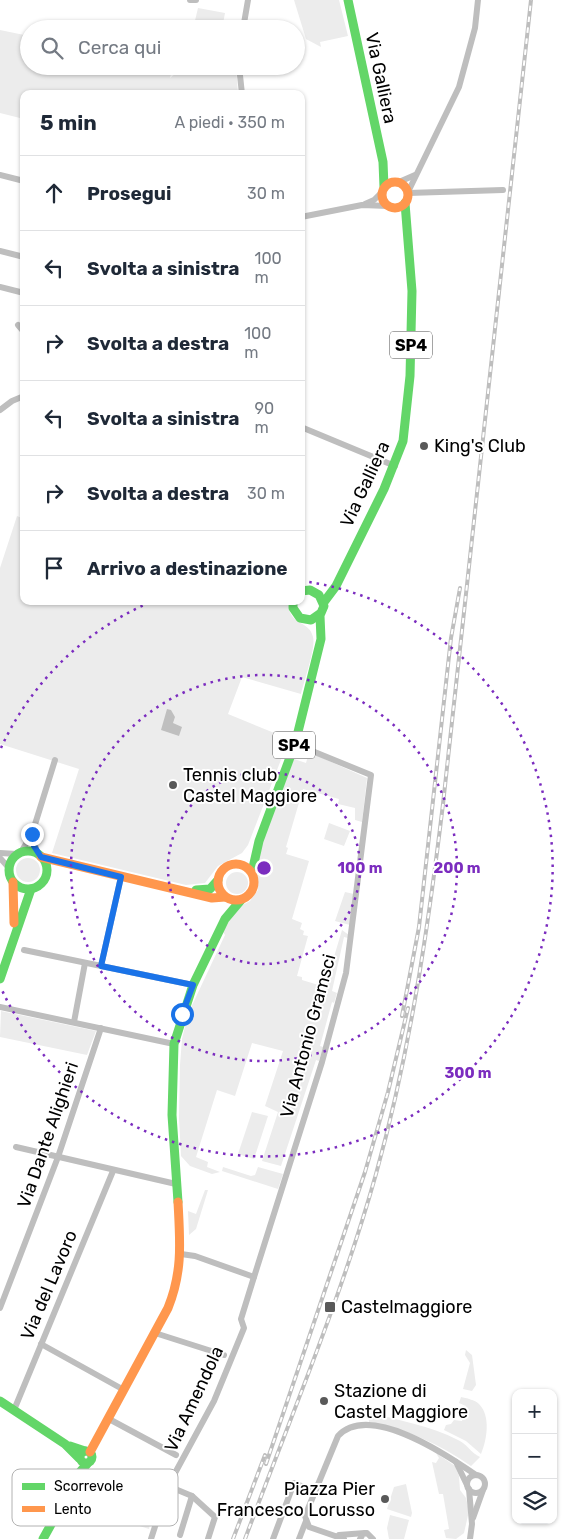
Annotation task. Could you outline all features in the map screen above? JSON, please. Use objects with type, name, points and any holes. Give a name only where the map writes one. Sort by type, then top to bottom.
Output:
[{"type":"main road","name":"Via Galliera","points":[[348,0],[383,162],[383,189]]},
{"type":"main road","name":"Via Galliera","points":[[383,162],[398,182]]},
{"type":"main road","points":[[389,207],[399,207],[405,203],[408,193],[398,182],[389,183],[383,189],[382,199],[389,207],[405,223]]},
{"type":"main road","name":"Via Galliera","points":[[320,616],[326,596],[336,586],[395,466],[404,434],[410,376],[411,258],[405,223],[405,203]]},
{"type":"main road","points":[[305,591],[325,588],[340,576]]},
{"type":"main road","points":[[312,590],[321,596],[324,602]]},
{"type":"main road","points":[[294,605],[295,614],[307,621],[317,634],[318,646]]},
{"type":"main road","points":[[307,621],[320,616]]},
{"type":"main road","name":"SP4","points":[[242,900],[251,894],[254,887],[252,872],[259,841],[294,744],[321,639],[320,616]]},
{"type":"main road","name":"SP4","points":[[218,880],[225,868],[238,864],[249,856],[259,841]]},
{"type":"main road","points":[[14,933],[13,882],[9,868],[19,854],[28,851],[73,866],[178,888],[204,891],[212,888],[218,880]]},
{"type":"main road","points":[[0,979],[14,933],[31,889],[42,882],[46,874],[46,864],[40,856]]},
{"type":"main road","points":[[238,864],[247,867],[252,872]]},
{"type":"main road","points":[[46,874],[59,866],[73,866]]},
{"type":"main road","points":[[218,880],[219,887],[227,898],[225,919]]},
{"type":"main road","points":[[13,882],[21,888],[31,889]]},
{"type":"main road","points":[[178,888],[212,898],[242,900]]},
{"type":"main road","points":[[81,1469],[84,1457],[109,1419],[155,1333],[176,1288],[181,1254],[172,1103],[174,1044],[193,985],[225,919],[242,900]]},
{"type":"main road","points":[[0,1401],[84,1457]]},
{"type":"main road","points":[[43,1539],[50,1526]]},
{"type":"street","points":[[190,0],[196,0]]},
{"type":"street","points":[[245,20],[248,0]]},
{"type":"street","points":[[478,0],[475,28],[459,87],[408,193],[504,190]]},
{"type":"street","points":[[240,75],[242,90]]},
{"type":"street","points":[[398,182],[415,175]]},
{"type":"street","points":[[0,176],[20,180]]},
{"type":"street","points":[[362,206],[374,200],[383,189]]},
{"type":"street","points":[[305,216],[362,206],[389,207]]},
{"type":"street","points":[[0,251],[20,256]]},
{"type":"street","points":[[0,287],[20,292]]},
{"type":"street","points":[[0,410],[20,398]]},
{"type":"street","points":[[305,429],[395,466]]},
{"type":"street","name":"Via Antonio Gramsci","points":[[254,1276],[324,1055],[346,972],[371,775],[294,744]]},
{"type":"street","points":[[0,853],[19,854],[32,834],[55,760]]},
{"type":"street","points":[[32,834],[40,856]]},
{"type":"street","points":[[0,858],[9,868]]},
{"type":"street","points":[[101,966],[121,877]]},
{"type":"street","points":[[24,950],[193,985]]},
{"type":"street","points":[[74,1022],[85,963]]},
{"type":"street","points":[[0,1007],[174,1044]]},
{"type":"street","name":"Via Dante Alighieri","points":[[0,1308],[58,1157],[101,1028]]},
{"type":"street","points":[[16,1147],[113,1171],[176,1184]]},
{"type":"street","name":"Via del Lavoro","points":[[14,1410],[113,1171]]},
{"type":"street","points":[[181,1254],[195,1256],[254,1276]]},
{"type":"street","name":"Via Amendola","points":[[177,1469],[214,1401],[244,1328],[241,1319],[254,1276]]},
{"type":"street","points":[[155,1333],[224,1355]]},
{"type":"street","points":[[41,1344],[124,1390]]},
{"type":"street","points":[[109,1419],[176,1455]]},
{"type":"street","points":[[299,1539],[306,1521],[306,1511],[338,1436],[345,1428],[352,1425],[386,1429],[423,1441],[482,1477],[485,1482],[472,1524],[470,1539]]},
{"type":"street","points":[[454,1459],[468,1487],[476,1493],[483,1490]]},
{"type":"street","points":[[472,1524],[468,1487],[470,1477],[476,1475]]},
{"type":"street","points":[[273,1539],[294,1484],[314,1491]]},
{"type":"street","points":[[178,1490],[192,1496],[214,1517],[208,1539]]},
{"type":"street","points":[[180,1535],[192,1496]]},
{"type":"street","points":[[306,1521],[309,1527],[344,1539]]},
{"type":"street","points":[[333,1535],[365,1533],[370,1534],[373,1539]]},
{"type":"street","points":[[360,1539],[365,1533]]},
{"type":"shaded area","points":[[294,0],[339,0],[348,36],[320,42],[321,47],[306,39],[305,20],[300,20]]},
{"type":"shaded area","points":[[198,8],[225,13],[224,20],[195,20]]},
{"type":"shaded area","points":[[0,30],[20,34],[20,75],[171,75],[170,78],[174,75],[237,75],[238,90],[20,90],[20,118],[0,113]]},
{"type":"shaded area","points":[[17,516],[20,517],[20,605],[288,605],[291,615],[311,631],[313,649],[301,694],[242,677],[228,714],[289,739],[248,845],[242,853],[218,866],[205,883],[186,885],[52,853],[79,769],[0,744],[0,568]]},
{"type":"shaded area","points":[[167,709],[171,710],[175,717],[173,723],[182,727],[179,736],[161,730]]},
{"type":"shaded area","points":[[309,752],[367,778],[362,822],[355,820],[355,808],[338,804],[339,799],[303,789],[286,847],[288,848],[286,854],[309,861],[292,919],[302,923],[300,929],[304,931],[303,935],[308,936],[297,976],[302,977],[302,980],[325,987],[342,930],[349,935],[348,938],[344,937],[332,991],[337,993],[334,1003],[332,1002],[320,1046],[323,1047],[319,1061],[316,1060],[281,1166],[262,1161],[278,1112],[265,1106],[283,1051],[252,1043],[235,1096],[217,1090],[196,1157],[208,1162],[207,1167],[220,1172],[212,1174],[190,1166],[181,1156],[179,1118],[182,1039],[188,1014],[225,935],[223,932],[237,908],[250,901],[258,890],[256,857],[294,759],[306,763]]},
{"type":"shaded area","points":[[329,823],[350,831],[344,846],[324,839]]},
{"type":"shaded area","points":[[28,858],[37,861],[40,870],[37,879],[28,882],[19,879],[16,870],[19,861]]},
{"type":"shaded area","points":[[237,872],[245,875],[248,883],[245,891],[237,894],[229,891],[226,883],[229,875]]},
{"type":"shaded area","points":[[345,892],[354,894],[350,925],[335,921]]},
{"type":"shaded area","points":[[1,1011],[96,1031],[87,1055],[0,1037]]},
{"type":"shaded area","points":[[252,1112],[268,1116],[254,1159],[238,1154]]},
{"type":"shaded area","points":[[223,1167],[251,1176],[255,1175],[258,1167],[283,1174],[278,1189],[222,1171]]},
{"type":"shaded area","points":[[205,1190],[208,1190],[196,1229],[189,1235],[188,1211],[196,1214]]},
{"type":"shaded area","points":[[466,1350],[472,1355],[476,1385],[472,1391],[463,1389],[470,1363],[465,1355]]},
{"type":"shaded area","points":[[461,1397],[470,1399],[479,1404],[483,1409],[487,1428],[481,1454],[466,1441],[444,1430],[446,1425],[451,1424],[454,1420],[462,1421],[466,1406],[459,1403]]},
{"type":"shaded area","points":[[368,1412],[448,1435],[461,1442],[480,1457],[471,1466],[422,1438],[369,1422]]},
{"type":"shaded area","points":[[436,1453],[455,1466],[459,1476],[460,1490],[466,1498],[469,1511],[464,1533],[456,1539],[446,1538],[444,1530],[449,1529],[443,1494],[439,1494],[432,1462],[436,1463],[439,1458]]},
{"type":"shaded area","points":[[406,1484],[412,1513],[411,1517],[387,1509],[394,1487]]},
{"type":"shaded area","points":[[390,1515],[409,1520],[404,1539],[389,1539],[387,1528]]},
{"type":"railway","points":[[245,1539],[331,1313],[362,1221],[399,1082],[417,990],[443,804],[531,0]]},
{"type":"railway","points":[[402,1016],[419,927],[451,638],[460,588]]},
{"type":"railway","points":[[266,1464],[365,1172],[388,1092],[408,1008]]},
{"type":"railway","points":[[233,1539],[265,1455]]},
{"type":"traffic: fast","points":[[348,0],[383,162],[384,187]]},
{"type":"traffic: fast","points":[[324,602],[336,586],[384,489],[403,441],[410,376],[412,291],[405,203]]},
{"type":"traffic: fast","points":[[293,605],[300,618],[311,620],[321,613],[324,606],[319,595],[310,590],[305,591]]},
{"type":"traffic: fast","points":[[252,872],[259,841],[295,744],[321,639],[320,616]]},
{"type":"traffic: fast","points":[[28,851],[41,857],[47,870],[41,883],[28,889],[15,883],[9,870],[15,857],[28,851]]},
{"type":"traffic: fast","points":[[196,890],[210,889],[218,880]]},
{"type":"traffic: fast","points":[[0,979],[31,889]]},
{"type":"traffic: fast","points":[[178,1202],[172,1115],[174,1044],[193,985],[225,919],[241,900]]},
{"type":"traffic: fast","points":[[0,1401],[65,1444],[79,1458]]},
{"type":"traffic: fast","points":[[70,1446],[85,1451]]},
{"type":"traffic: fast","points":[[88,1451],[91,1452],[92,1457],[91,1462],[84,1463],[81,1462],[80,1455],[81,1452],[88,1451]]},
{"type":"traffic: fast","points":[[83,1469],[87,1464]]},
{"type":"traffic: fast","points":[[43,1539],[50,1526]]},
{"type":"traffic: slow","points":[[395,182],[404,186],[408,195],[404,204],[395,208],[386,204],[382,195],[386,186],[395,182]]},
{"type":"traffic: slow","points":[[41,857],[212,898],[225,897]]},
{"type":"traffic: slow","points":[[236,864],[243,865],[249,869],[253,875],[254,882],[253,889],[249,895],[243,899],[236,900],[229,899],[223,895],[219,889],[218,882],[219,875],[223,869],[229,865],[236,864]]},
{"type":"traffic: slow","points":[[13,882],[14,923]]},
{"type":"traffic: slow","points":[[90,1452],[168,1308],[173,1294],[179,1256],[178,1202]]},
{"type":"place","name":"King's Club","points":[[424,446]]},
{"type":"place","name":"Tennis club Castel Maggiore","points":[[173,785]]},
{"type":"place","name":"Castelmaggiore","points":[[330,1307]]},
{"type":"place","name":"Stazione di Castel Maggiore","points":[[324,1401]]},
{"type":"place","name":"Piazza Pier Francesco Lorusso","points":[[385,1499]]},
{"type":"route","points":[[32,834],[34,846],[41,857],[121,877],[101,966],[193,985],[182,1014]]}]
